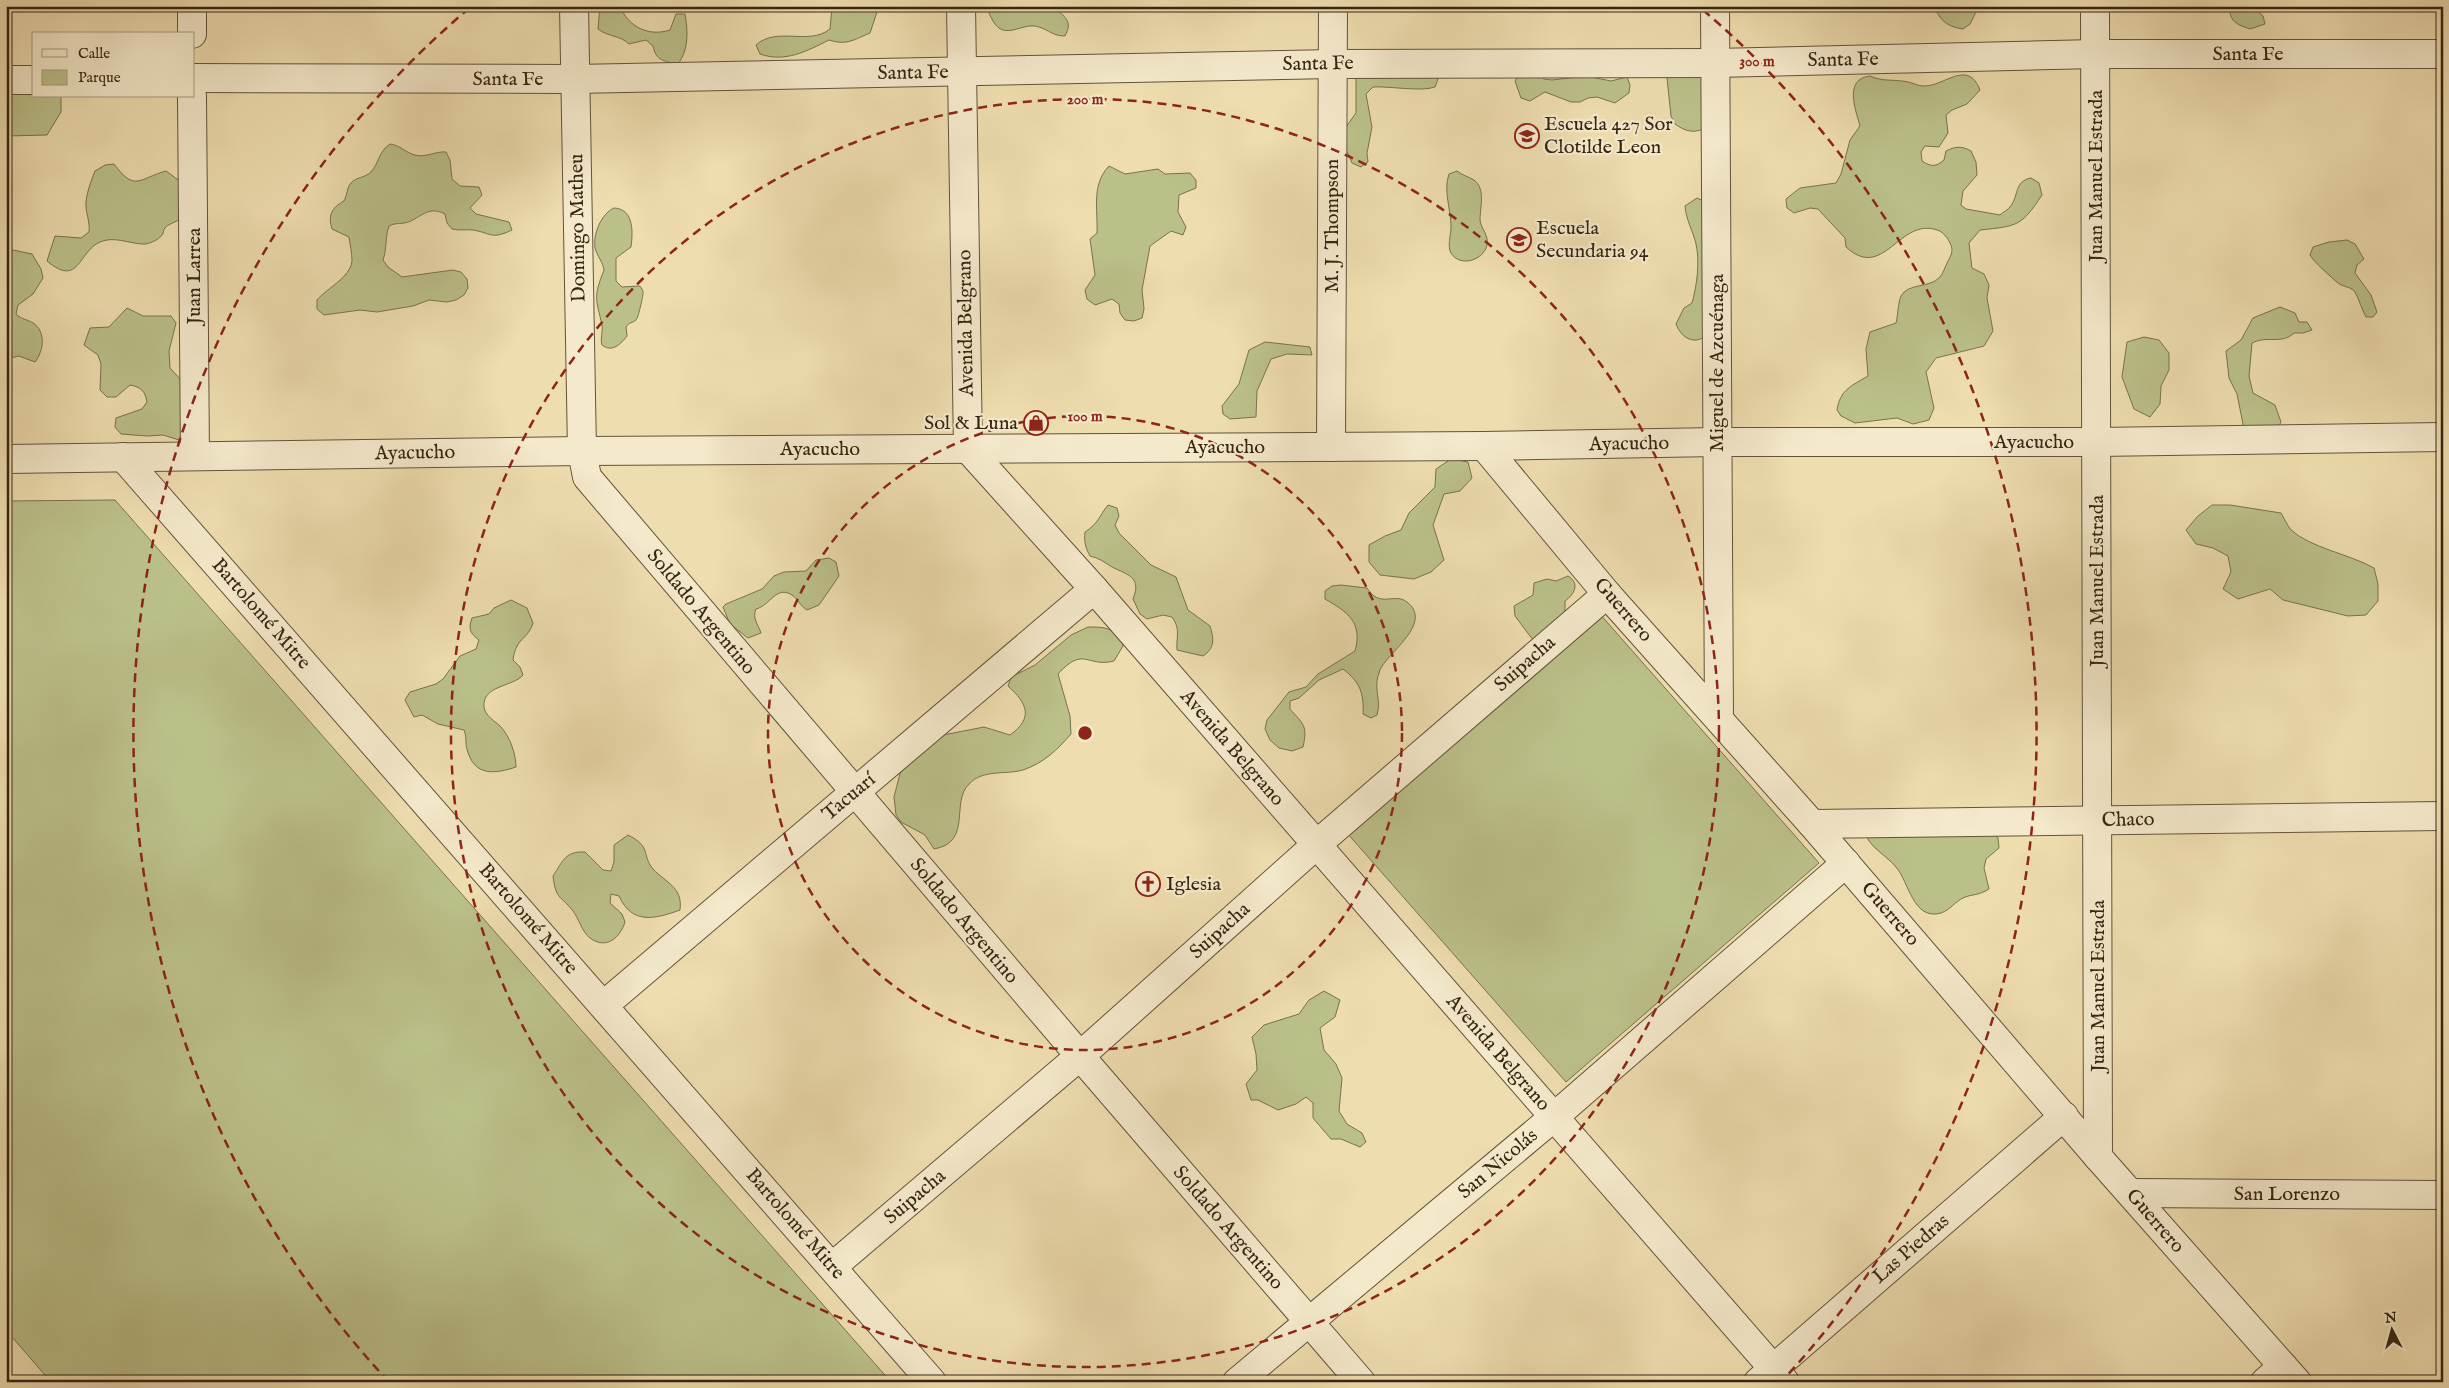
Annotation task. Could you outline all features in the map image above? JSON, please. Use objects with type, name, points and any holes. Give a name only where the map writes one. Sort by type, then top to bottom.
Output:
[{"type":"street","points":[[192,6],[192,32]]},
{"type":"street","name":"Domingo Matheu","points":[[574,6],[582,450]]},
{"type":"street","name":"Avenida Belgrano","points":[[960,6],[968,449],[1094,589],[1554,1117],[1772,1377]]},
{"type":"street","name":"M. J. Thompson","points":[[1331,447],[1333,6]]},
{"type":"street","name":"Miguel de Azcuénaga","points":[[1716,6],[1720,719]]},
{"type":"street","name":"Juan Manuel Estrada","points":[[2095,6],[2098,1157]]},
{"type":"street","name":"Santa Fe","points":[[195,78],[575,79],[1333,64],[1716,63],[2095,54],[2443,54]]},
{"type":"street","points":[[6,80],[32,80]]},
{"type":"street","name":"Juan Larrea","points":[[192,98],[195,456]]},
{"type":"street","name":"Ayacucho","points":[[6,459],[582,450],[1484,446],[1718,442],[2097,442],[2443,437]]},
{"type":"street","name":"Guerrero","points":[[1484,446],[1608,594],[1812,824],[2131,1193],[2282,1377]]},
{"type":"street","name":"Soldado Argentino","points":[[582,450],[587,476],[854,792],[1361,1382]]},
{"type":"street","name":"Bartolomé Mitre","points":[[123,457],[932,1382]]},
{"type":"street","name":"Tacuarí","points":[[604,1006],[1094,589]]},
{"type":"street","name":"Suipacha","points":[[832,1267],[1080,1056],[1316,844],[1608,594]]},
{"type":"street","name":"Chaco","points":[[1812,824],[2443,816]]},
{"type":"street","name":"San Nicolás","points":[[1237,1382],[1554,1117],[1846,863]]},
{"type":"street","name":"Las Piedras","points":[[1772,1377],[2064,1116]]},
{"type":"street","name":"San Lorenzo","points":[[2131,1193],[2443,1194]]},
{"type":"green space","points":[[600,6],[620,6],[628,20],[634,25],[640,29],[654,32],[670,30],[676,14],[685,14],[687,40],[682,58],[678,64],[665,61],[656,55],[653,46],[646,40],[629,44],[598,29]]},
{"type":"green space","points":[[832,6],[879,6],[870,33],[846,42],[829,40],[804,52],[787,56],[778,57],[760,54],[756,45],[764,40],[783,36],[813,36],[822,34],[830,29]]},
{"type":"green space","points":[[988,6],[1055,6],[1068,22],[1065,36],[1033,26],[1009,31],[1003,30],[993,21],[989,14]]},
{"type":"green space","points":[[1934,6],[1978,6],[1978,8],[1970,24],[1963,29],[1953,27],[1945,22],[1939,16]]},
{"type":"green space","points":[[2229,6],[2255,6],[2256,10],[2263,16],[2265,24],[2250,29],[2241,26],[2232,19]]},
{"type":"green space","points":[[1673,72],[1704,76],[1707,127],[1698,131],[1691,131],[1675,124],[1671,116],[1667,78]]},
{"type":"green space","points":[[1434,73],[1438,79],[1435,87],[1422,89],[1373,87],[1366,94],[1372,127],[1367,153],[1368,162],[1361,167],[1352,163],[1345,147],[1346,127],[1356,113],[1356,77]]},
{"type":"green space","points":[[1537,73],[1544,79],[1552,80],[1586,76],[1611,81],[1627,77],[1630,85],[1629,93],[1615,103],[1597,97],[1588,98],[1580,102],[1571,102],[1545,92],[1530,101],[1521,98],[1515,81],[1519,74]]},
{"type":"green space","points":[[1870,76],[1923,86],[1955,76],[1969,76],[1975,81],[1980,90],[1967,104],[1952,110],[1946,115],[1948,133],[1939,147],[1925,146],[1921,152],[1922,161],[1936,165],[1944,160],[1946,151],[1956,147],[1971,151],[1976,162],[1977,175],[1963,191],[1961,205],[1966,209],[2000,215],[2013,203],[2022,182],[2031,178],[2039,183],[2042,195],[2029,213],[2017,223],[2010,226],[1980,230],[1969,243],[1972,268],[1984,274],[1989,285],[1987,298],[1993,331],[1984,346],[1936,358],[1926,372],[1934,408],[1929,420],[1913,424],[1897,418],[1855,423],[1841,416],[1837,410],[1838,403],[1847,389],[1868,376],[1866,349],[1870,332],[1896,323],[1900,299],[1904,292],[1939,278],[1952,253],[1949,241],[1939,231],[1924,228],[1912,232],[1881,254],[1871,257],[1859,256],[1846,247],[1845,238],[1818,209],[1810,208],[1794,213],[1787,208],[1786,199],[1800,188],[1836,183],[1841,174],[1850,140],[1860,126],[1854,103],[1854,88],[1862,78]]},
{"type":"green space","points":[[32,83],[32,98],[61,98],[61,112],[47,135],[6,136],[6,85]]},
{"type":"green space","points":[[390,144],[419,156],[446,152],[450,160],[452,179],[460,186],[479,187],[482,195],[470,208],[476,214],[509,222],[512,230],[500,235],[491,235],[473,230],[452,229],[447,223],[445,214],[438,211],[428,212],[409,222],[391,225],[388,230],[383,260],[388,267],[402,277],[453,270],[461,272],[467,279],[468,288],[464,295],[456,300],[447,302],[429,300],[413,306],[377,312],[360,310],[324,315],[317,309],[317,300],[343,278],[352,261],[349,237],[332,229],[330,220],[333,210],[344,201],[351,183],[371,172],[386,147]]},
{"type":"green space","points":[[114,164],[121,173],[132,181],[143,180],[166,171],[181,182],[181,218],[166,227],[163,234],[153,242],[144,244],[105,240],[93,247],[72,269],[66,271],[58,268],[47,261],[55,236],[81,238],[89,232],[86,203],[92,179],[95,171],[105,165]]},
{"type":"green space","points":[[1109,166],[1125,174],[1158,169],[1165,174],[1190,173],[1196,180],[1196,188],[1179,195],[1178,212],[1186,227],[1183,235],[1171,231],[1150,246],[1142,290],[1144,309],[1142,318],[1134,321],[1125,320],[1120,313],[1119,304],[1112,299],[1095,305],[1087,299],[1085,290],[1095,275],[1090,239],[1097,233],[1096,206],[1098,189],[1103,173]]},
{"type":"green space","points":[[1457,171],[1474,180],[1480,188],[1480,220],[1487,241],[1485,250],[1481,255],[1466,261],[1455,258],[1449,247],[1451,220],[1447,180],[1449,174]]},
{"type":"green space","points":[[1697,198],[1706,202],[1709,333],[1695,340],[1682,334],[1676,324],[1684,308],[1692,303],[1695,289],[1698,266],[1697,251],[1685,206]]},
{"type":"green space","points":[[614,208],[625,212],[629,217],[632,228],[631,247],[616,258],[616,281],[622,287],[640,286],[643,293],[637,319],[626,327],[627,336],[613,348],[609,348],[601,343],[602,325],[597,293],[604,270],[595,248],[595,237],[605,215]]},
{"type":"green space","points":[[2347,240],[2355,244],[2364,259],[2357,265],[2355,273],[2371,295],[2377,312],[2373,317],[2366,317],[2353,290],[2338,283],[2310,255],[2313,247],[2329,242]]},
{"type":"green space","points":[[13,250],[32,254],[41,269],[43,278],[33,294],[18,305],[16,314],[33,323],[42,336],[42,347],[35,362],[19,356],[6,359],[6,251]]},
{"type":"green space","points":[[2280,307],[2295,313],[2299,322],[2307,322],[2312,330],[2294,333],[2289,337],[2252,343],[2249,376],[2253,393],[2275,405],[2281,422],[2277,430],[2244,429],[2237,394],[2229,378],[2226,351],[2241,340],[2253,318]]},
{"type":"green space","points":[[127,308],[143,316],[171,316],[176,323],[169,351],[170,368],[182,381],[186,423],[179,440],[163,435],[121,434],[115,427],[116,418],[142,409],[147,402],[145,395],[140,388],[130,385],[116,397],[107,397],[100,390],[101,364],[98,355],[84,345],[90,328],[109,327]]},
{"type":"green space","points":[[2144,337],[2159,340],[2169,353],[2169,370],[2161,386],[2160,404],[2150,417],[2134,409],[2122,377],[2127,342]]},
{"type":"green space","points":[[1265,342],[1310,347],[1312,355],[1287,354],[1271,359],[1257,391],[1256,417],[1230,419],[1223,414],[1222,406],[1239,384],[1249,350]]},
{"type":"green space","points":[[1451,459],[1468,462],[1472,478],[1460,491],[1444,494],[1433,525],[1444,560],[1431,572],[1414,579],[1380,575],[1369,562],[1369,545],[1401,530],[1409,513],[1435,487],[1436,469]]},
{"type":"green space","points":[[115,500],[891,1382],[51,1382],[6,1330],[6,501]]},
{"type":"green space","points":[[1108,505],[1117,508],[1119,516],[1115,525],[1119,533],[1151,565],[1176,577],[1188,610],[1210,626],[1212,646],[1203,656],[1177,650],[1177,629],[1172,617],[1163,615],[1147,619],[1140,614],[1133,599],[1136,586],[1135,581],[1101,560],[1090,556],[1085,544],[1085,532],[1096,522]]},
{"type":"green space","points":[[2212,505],[2230,505],[2281,513],[2291,530],[2309,542],[2374,568],[2378,584],[2378,601],[2366,615],[2348,616],[2283,600],[2270,589],[2238,599],[2223,589],[2231,572],[2228,556],[2213,548],[2196,544],[2186,530],[2198,516]]},
{"type":"green space","points":[[829,558],[836,562],[839,576],[819,605],[807,610],[792,595],[782,592],[756,609],[755,618],[761,633],[748,638],[730,624],[723,607],[726,604],[762,589],[774,576],[784,572],[806,571],[816,560]]},
{"type":"green space","points":[[1568,576],[1574,582],[1575,588],[1574,592],[1565,601],[1565,613],[1533,640],[1515,616],[1514,606],[1533,595],[1534,583],[1547,579],[1556,581]]},
{"type":"green space","points":[[1341,585],[1367,588],[1377,598],[1402,599],[1407,602],[1414,610],[1415,619],[1412,628],[1380,670],[1377,683],[1377,715],[1371,718],[1363,714],[1363,700],[1360,688],[1343,669],[1319,680],[1299,698],[1290,701],[1290,709],[1305,729],[1303,747],[1292,751],[1279,748],[1270,740],[1265,729],[1267,720],[1289,692],[1306,687],[1318,674],[1355,651],[1357,633],[1352,619],[1325,599],[1325,591],[1332,586]]},
{"type":"green space","points":[[511,600],[527,608],[533,623],[531,629],[519,643],[514,653],[513,660],[520,667],[523,675],[493,690],[485,700],[484,707],[488,716],[501,727],[507,736],[514,751],[516,762],[516,767],[493,772],[480,769],[470,758],[466,747],[464,730],[438,724],[422,715],[414,717],[405,700],[410,692],[436,684],[443,679],[460,656],[476,649],[479,640],[471,630],[472,618],[489,614],[494,608]]},
{"type":"green space","points":[[1599,613],[1819,863],[1566,1082],[1347,833]]},
{"type":"green space","points":[[1088,627],[1110,630],[1121,638],[1123,646],[1114,661],[1098,662],[1080,659],[1067,665],[1058,674],[1070,716],[1071,734],[1038,764],[1023,770],[987,774],[969,784],[961,801],[959,821],[953,839],[946,845],[934,849],[925,835],[901,822],[896,815],[894,797],[903,762],[938,736],[984,727],[1010,735],[1018,729],[1025,717],[1025,710],[1020,698],[1008,686],[1011,677],[1035,665],[1071,635]]},
{"type":"green space","points":[[1864,830],[1994,832],[1998,838],[1999,848],[1986,859],[1984,868],[1989,889],[1963,898],[1941,913],[1932,914],[1924,911],[1913,899],[1896,867],[1873,846]]},
{"type":"green space","points":[[628,835],[640,843],[649,864],[676,891],[679,896],[680,910],[662,916],[637,916],[630,912],[619,896],[611,894],[610,903],[622,914],[625,922],[616,937],[602,943],[587,935],[573,911],[557,894],[553,876],[565,858],[578,852],[585,852],[603,870],[611,871],[614,862],[614,845]]},
{"type":"green space","points":[[1324,991],[1340,1000],[1335,1017],[1320,1028],[1324,1050],[1336,1064],[1342,1078],[1339,1111],[1347,1124],[1362,1133],[1366,1142],[1360,1147],[1341,1139],[1331,1139],[1313,1118],[1313,1103],[1306,1097],[1296,1104],[1278,1110],[1258,1100],[1251,1100],[1246,1084],[1257,1070],[1252,1037],[1264,1025],[1299,1014],[1309,1000]]},
{"type":"place","name":"Escuela 427 Sor Clotilde Leon","points":[[1527,136]]},
{"type":"place","name":"Escuela Secundaria 94","points":[[1519,240]]},
{"type":"place","name":"Sol & Luna","points":[[1036,423]]},
{"type":"place","name":"Iglesia","points":[[1148,884]]}]
